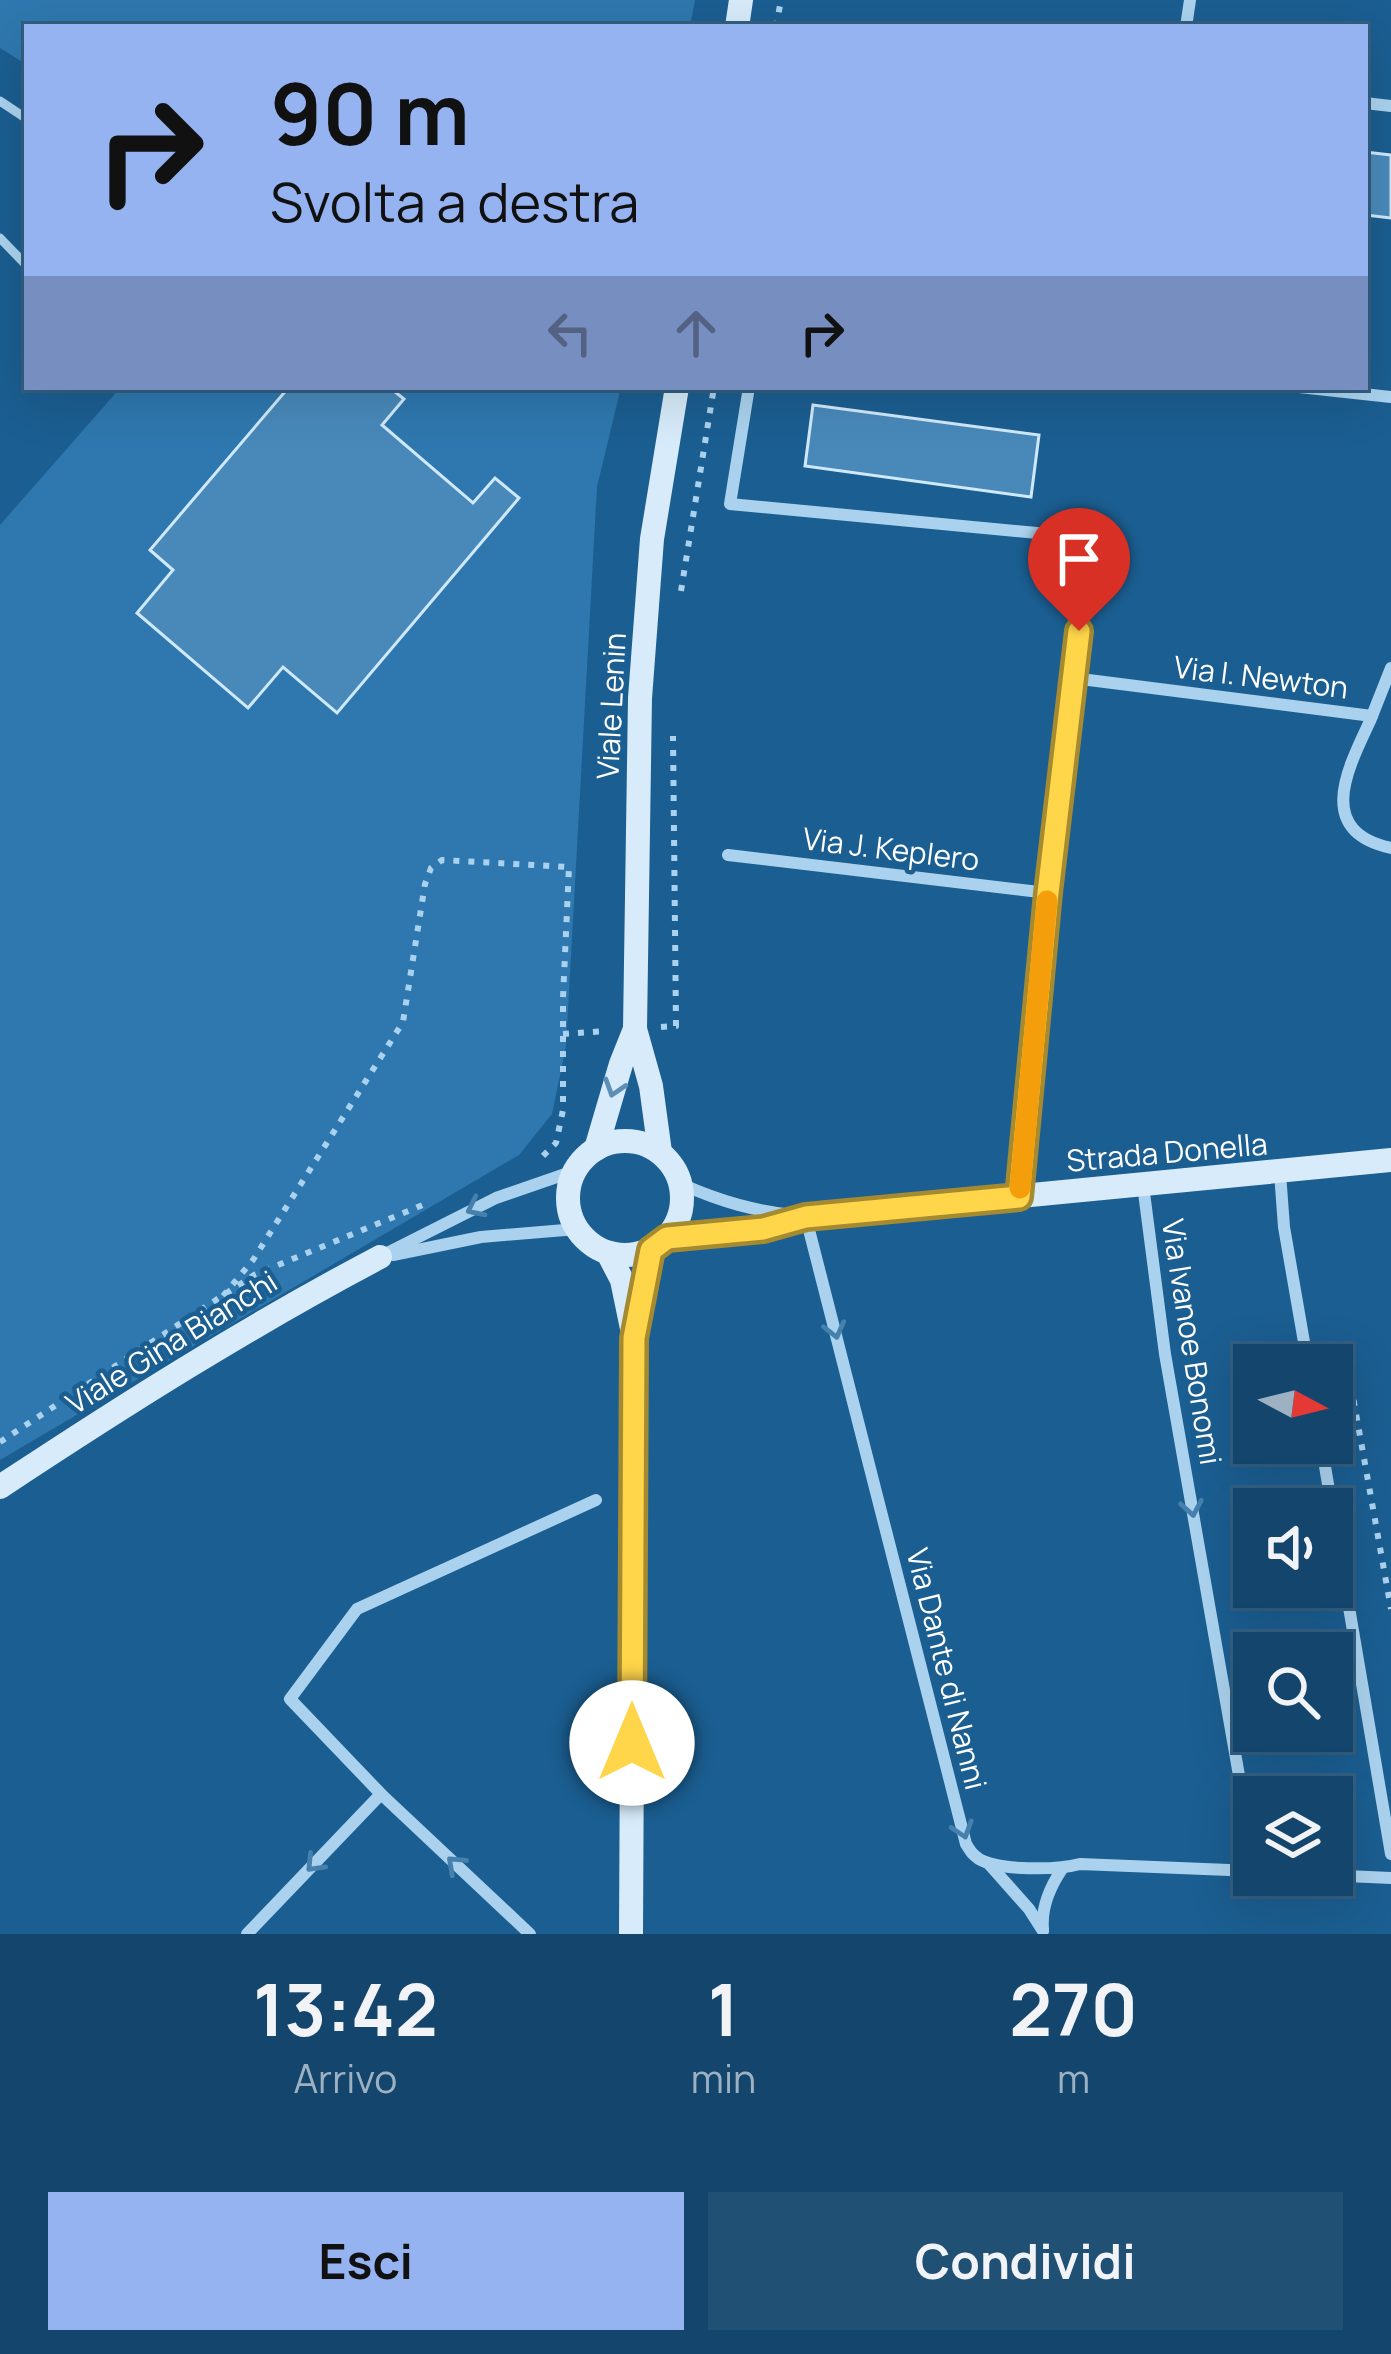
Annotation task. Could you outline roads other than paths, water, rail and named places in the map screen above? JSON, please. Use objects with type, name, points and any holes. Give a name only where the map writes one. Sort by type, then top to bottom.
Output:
[{"type":"main road","name":"Viale Lenin","points":[[677,390],[652,538],[640,698],[635,1029],[651,1086],[660,1151],[681,1184]]},
{"type":"main road","name":"Viale Lenin","points":[[574,1171],[596,1149],[635,1029]]},
{"type":"main road","points":[[596,1149],[628,1140],[660,1151]]},
{"type":"main road","name":"Strada Donella","points":[[806,1217],[1391,1160]]},
{"type":"main road","points":[[574,1171],[568,1201],[571,1216],[586,1239],[623,1255],[659,1244]]},
{"type":"main road","points":[[634,1338],[659,1244],[677,1222],[683,1203],[681,1184]]},
{"type":"main road","points":[[608,1252],[622,1280],[634,1338],[631,1934]]},
{"type":"main road","name":"Viale Gina Bianchi","points":[[0,1487],[302,1298],[380,1257]]},
{"type":"street","points":[[749,390],[730,503],[1090,538],[1048,893],[1019,1197]]},
{"type":"street","points":[[1327,390],[1391,397]]},
{"type":"street","points":[[1391,668],[1343,791],[1344,814],[1352,830],[1364,840],[1391,848]]},
{"type":"street","name":"Via I. Newton","points":[[1073,678],[1372,716]]},
{"type":"street","name":"Via J. Keplero","points":[[728,855],[1048,893]]},
{"type":"street","points":[[380,1257],[496,1198],[574,1171]]},
{"type":"street","points":[[1280,1173],[1304,1344]]},
{"type":"street","points":[[681,1184],[744,1208],[806,1217]]},
{"type":"street","name":"Via Ivanoe Bonomi","points":[[1143,1185],[1166,1354],[1239,1776]]},
{"type":"street","points":[[659,1244],[763,1229],[806,1217]]},
{"type":"street","name":"Via Dante di Nanni","points":[[806,1217],[966,1844],[1029,1909],[1043,1933]]},
{"type":"street","points":[[380,1257],[481,1238],[578,1229]]},
{"type":"street","points":[[1325,1464],[1391,1854]]},
{"type":"street","points":[[530,1934],[381,1795],[290,1700],[357,1609],[596,1500]]},
{"type":"street","points":[[247,1934],[381,1795]]},
{"type":"street","points":[[988,1863],[1063,1869],[1080,1864],[1233,1870]]},
{"type":"street","points":[[1043,1933],[1045,1905],[1063,1869]]},
{"type":"street","points":[[1353,1876],[1391,1878]]},
{"type":"lane","points":[[0,238],[24,263]]}]
